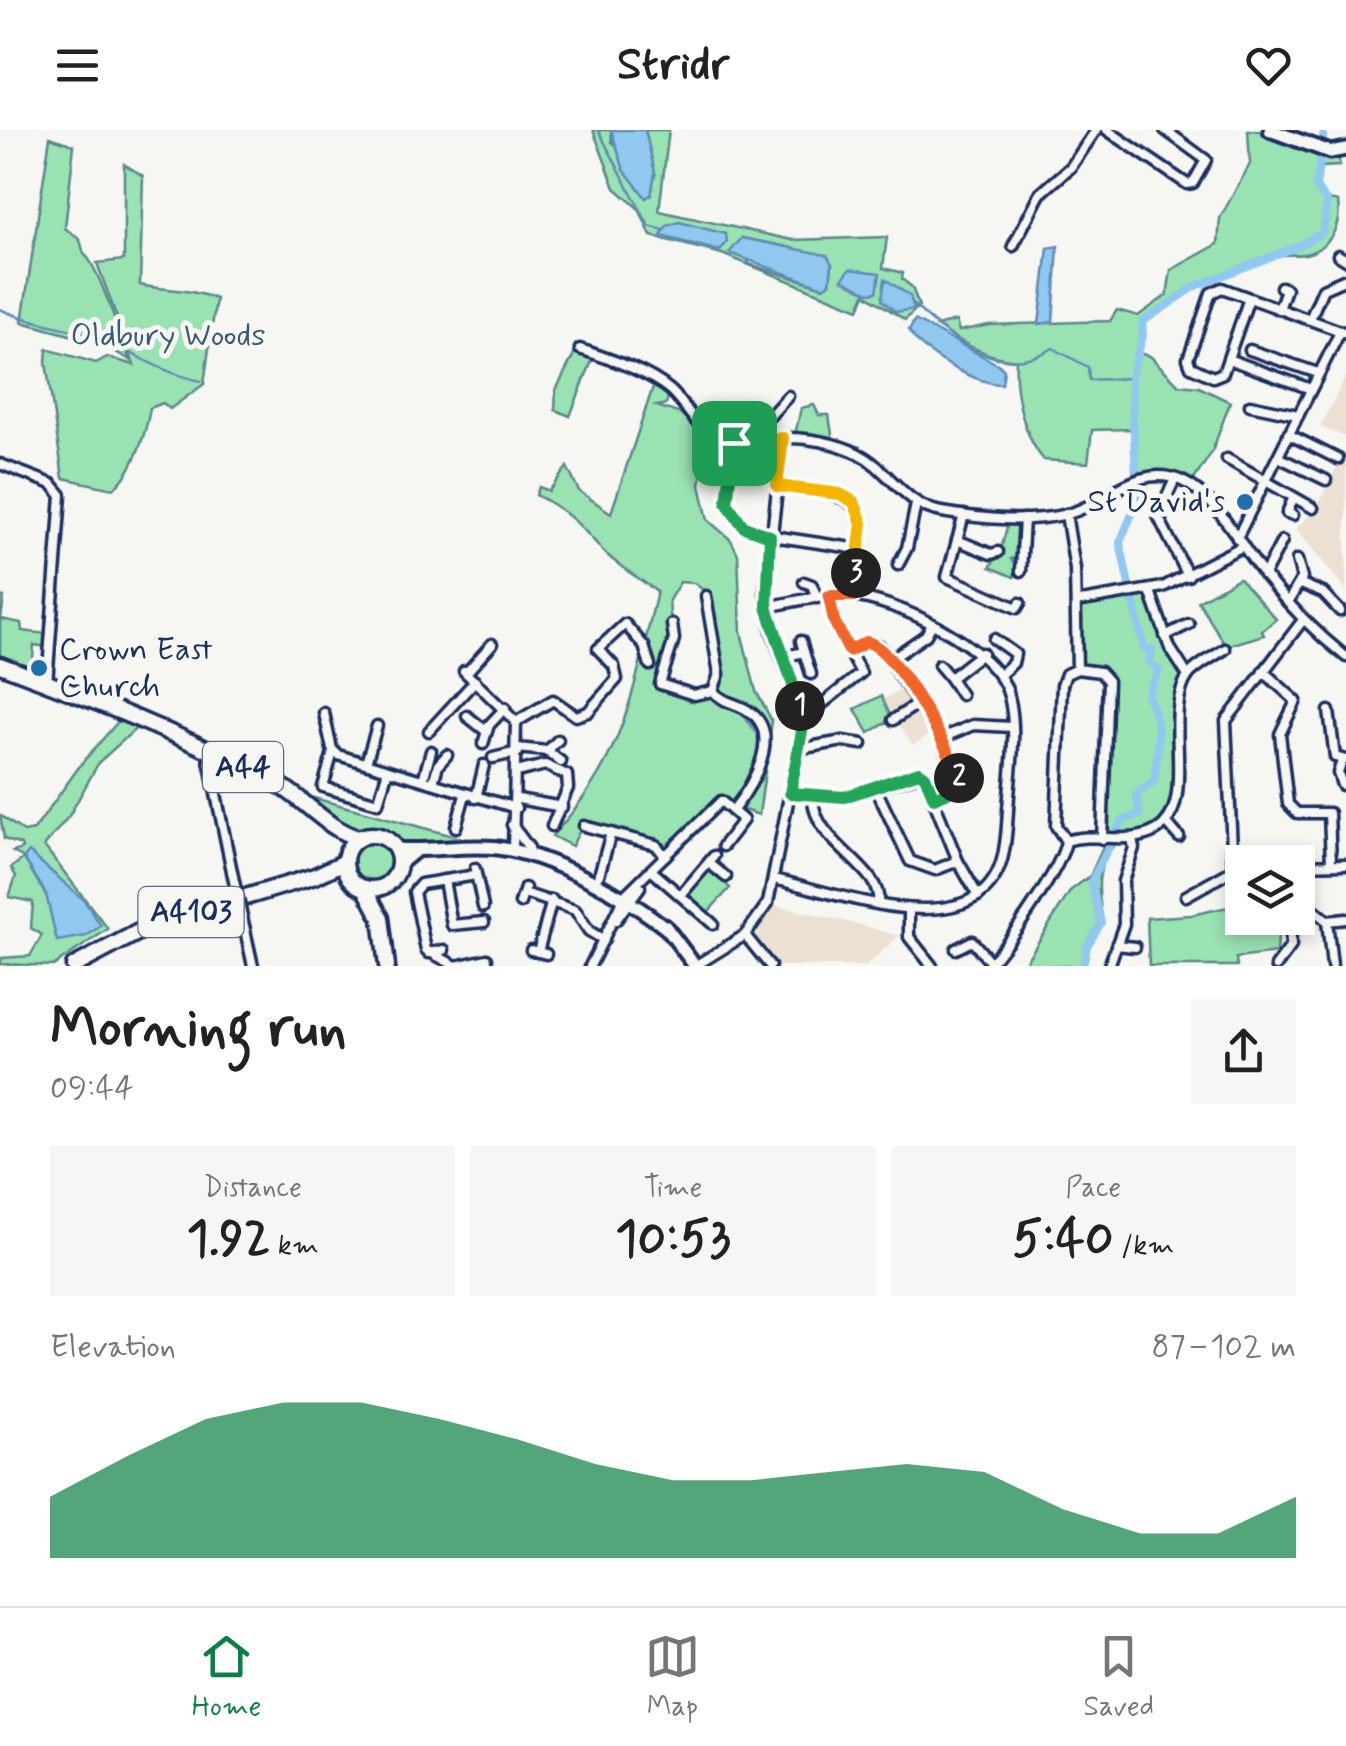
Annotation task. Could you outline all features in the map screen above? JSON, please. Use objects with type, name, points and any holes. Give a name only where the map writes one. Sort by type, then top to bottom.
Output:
[{"type":"highway","name":"A44","points":[[0,666],[210,750],[295,794],[336,828],[358,838]]},
{"type":"highway","name":"A44","points":[[336,828],[346,857]]},
{"type":"highway","points":[[381,918],[346,857],[358,838],[375,835],[397,857],[381,918],[387,966]]},
{"type":"highway","name":"A4103","points":[[74,966],[150,926],[314,876],[346,857]]},
{"type":"highway","name":"A4103","points":[[314,876],[359,884]]},
{"type":"highway","points":[[359,884],[390,881]]},
{"type":"main road","points":[[1270,130],[1330,152],[1346,149]]},
{"type":"main road","points":[[397,857],[447,846],[514,851],[626,901],[667,929],[695,966]]},
{"type":"main road","points":[[626,901],[684,948]]},
{"type":"street","points":[[1013,246],[1040,194],[1072,166],[1096,130]]},
{"type":"street","points":[[1107,130],[1190,184],[1206,160],[1178,134],[1165,130]]},
{"type":"street","points":[[1310,319],[1323,289],[1346,279]]},
{"type":"street","points":[[1279,308],[1286,289],[1281,287]]},
{"type":"street","points":[[1076,602],[1150,591],[1188,576],[1240,542],[1318,373],[1343,333],[1279,308],[1249,298],[1218,290],[1212,294],[1188,364],[1219,376],[1249,298]]},
{"type":"street","points":[[580,350],[664,385],[708,434],[734,443],[783,438],[852,450],[881,469],[916,504],[964,515],[1024,520],[1066,514],[1144,477],[1175,479],[1197,491],[1303,620],[1346,657]]},
{"type":"street","points":[[1250,350],[1318,373]]},
{"type":"street","points":[[1228,359],[1311,388]]},
{"type":"street","points":[[756,442],[758,428],[788,396]]},
{"type":"street","points":[[1250,405],[1298,416]]},
{"type":"street","points":[[1288,434],[1335,456]]},
{"type":"street","points":[[695,966],[745,935],[764,912],[774,879],[803,726],[810,724],[782,657],[767,607],[770,536],[783,438]]},
{"type":"street","points":[[734,443],[727,496],[730,512],[744,527],[770,536],[859,548]]},
{"type":"street","points":[[1278,457],[1326,480]]},
{"type":"street","points":[[1226,460],[1312,508]]},
{"type":"street","points":[[0,464],[52,484],[61,495],[48,684]]},
{"type":"street","points":[[1175,479],[1158,516],[1188,576]]},
{"type":"street","points":[[777,486],[848,498],[861,515],[853,596]]},
{"type":"street","points":[[1292,499],[1287,512],[1293,515]]},
{"type":"street","points":[[898,565],[907,548],[916,504]]},
{"type":"street","points":[[1066,514],[1076,602],[1076,669]]},
{"type":"street","points":[[964,515],[948,577],[1018,609]]},
{"type":"street","points":[[1018,565],[1024,520]]},
{"type":"street","points":[[957,540],[993,557]]},
{"type":"street","points":[[1264,575],[1282,541]]},
{"type":"street","points":[[1288,602],[1301,584],[1297,565]]},
{"type":"street","points":[[804,582],[812,585],[817,598]]},
{"type":"street","points":[[1301,584],[1316,588],[1335,609]]},
{"type":"street","points":[[1150,591],[1165,636],[1188,676]]},
{"type":"street","points":[[706,596],[718,674],[712,691]]},
{"type":"street","points":[[767,607],[829,596],[853,596],[931,626],[982,653],[1001,674],[1010,696],[1012,727],[1005,851],[992,880],[978,896],[958,904],[909,909],[774,879]]},
{"type":"street","points":[[806,711],[860,676],[862,670],[834,621],[829,596]]},
{"type":"street","points":[[1236,845],[1226,721],[1303,620]]},
{"type":"street","points":[[516,722],[554,700],[576,716],[588,712],[617,679],[614,666],[598,649],[625,624],[644,646],[650,665]]},
{"type":"street","points":[[672,624],[660,684],[694,695],[712,691],[752,713],[762,727],[760,768],[734,809]]},
{"type":"street","points":[[1165,636],[1188,624]]},
{"type":"street","points":[[890,660],[926,635],[931,626]]},
{"type":"street","points":[[801,640],[811,674]]},
{"type":"street","points":[[849,651],[863,642],[874,642],[942,738],[959,783],[934,798]]},
{"type":"street","points":[[492,644],[465,672],[516,722],[514,851]]},
{"type":"street","points":[[996,644],[1015,654],[1027,654]]},
{"type":"street","points":[[1066,841],[1132,839],[1166,822],[1176,801],[1178,710],[1188,676],[1225,650]]},
{"type":"street","points":[[782,657],[804,652]]},
{"type":"street","points":[[950,678],[982,653]]},
{"type":"street","points":[[1001,674],[1013,663],[1015,654]]},
{"type":"street","points":[[938,665],[961,695]]},
{"type":"street","points":[[956,949],[972,941],[989,964],[1059,860],[1066,841],[1056,818],[1061,691],[1066,674],[1076,669],[1100,672],[1108,681],[1110,839]]},
{"type":"street","points":[[1263,671],[1296,701],[1280,730],[1288,804],[1298,812],[1328,813],[1331,863]]},
{"type":"street","points":[[429,731],[475,681]]},
{"type":"street","points":[[893,720],[919,703]]},
{"type":"street","points":[[454,704],[486,731]]},
{"type":"street","points":[[483,744],[486,731],[504,708]]},
{"type":"street","points":[[324,713],[333,752],[322,788],[378,804],[386,769]]},
{"type":"street","points":[[1326,715],[1335,757],[1344,760],[1338,773],[1342,786]]},
{"type":"street","points":[[942,738],[973,725],[1012,727]]},
{"type":"street","points":[[366,763],[377,726]]},
{"type":"street","points":[[546,751],[558,740]]},
{"type":"street","points":[[798,749],[843,741],[862,744]]},
{"type":"street","points":[[210,750],[208,760],[254,966]]},
{"type":"street","points":[[493,758],[518,750],[546,751],[561,762]]},
{"type":"street","points":[[423,780],[431,751]]},
{"type":"street","points":[[333,752],[476,798],[562,808]]},
{"type":"street","points":[[433,783],[438,765],[447,755]]},
{"type":"street","points":[[476,798],[484,765]]},
{"type":"street","points":[[518,772],[538,765],[563,770],[569,782],[552,826]]},
{"type":"street","points":[[790,793],[844,797],[919,772],[925,776],[958,861],[978,896]]},
{"type":"street","points":[[876,789],[910,861],[935,870],[958,861]]},
{"type":"street","points":[[456,827],[465,795]]},
{"type":"street","points":[[813,797],[815,816],[877,886],[878,903]]},
{"type":"street","points":[[590,966],[626,901],[717,802],[734,809],[743,820],[726,843],[739,848]]},
{"type":"street","points":[[1166,822],[1179,837]]},
{"type":"street","points":[[512,825],[529,848]]},
{"type":"street","points":[[584,826],[656,845],[666,856]]},
{"type":"street","points":[[599,875],[611,833]]},
{"type":"street","points":[[1110,966],[1124,930],[1123,881],[1134,848],[1132,839]]},
{"type":"street","points":[[672,905],[711,860],[726,877]]},
{"type":"street","points":[[1315,864],[1346,864]]},
{"type":"street","points":[[483,906],[476,872],[421,884],[414,892],[421,939],[430,953],[456,966],[488,959]]},
{"type":"street","points":[[649,872],[709,918],[694,926]]},
{"type":"street","points":[[1186,896],[1225,876]]},
{"type":"street","points":[[444,880],[447,918],[452,924],[484,922]]},
{"type":"street","points":[[520,903],[525,891],[575,910],[589,931],[604,940]]},
{"type":"street","points":[[538,952],[552,900]]},
{"type":"street","points":[[909,909],[909,937],[932,966]]},
{"type":"street","points":[[1315,911],[1327,922],[1332,966]]},
{"type":"street","points":[[1327,922],[1346,919]]},
{"type":"street","points":[[745,935],[770,966]]},
{"type":"street","points":[[1276,966],[1292,944],[1291,935]]},
{"type":"street","points":[[1116,945],[1135,947]]},
{"type":"street","points":[[912,966],[922,956]]},
{"type":"shaded area","points":[[1346,376],[1346,437],[1320,427]]},
{"type":"shaded area","points":[[1346,449],[1346,590],[1296,529],[1317,507]]},
{"type":"shaded area","points":[[906,687],[936,731],[913,745],[882,700]]},
{"type":"shaded area","points":[[773,905],[899,936],[866,966],[774,966],[749,935]]},
{"type":"green space","points":[[593,130],[611,130],[612,142],[655,173],[645,130],[669,130],[659,211],[792,240],[887,237],[883,268],[903,273],[902,279],[912,287],[919,306],[905,320],[865,294],[859,309],[722,254],[651,236],[639,209],[615,188]],"holes":[[[742,238],[801,250],[823,259],[832,264],[830,283],[823,287],[749,264]]]},
{"type":"green space","points":[[1248,130],[1339,154],[1339,166],[1320,167],[1316,187],[1324,199],[1338,202],[1338,217],[1330,238],[1312,252],[1273,256],[1238,267],[1188,292],[1142,322],[1138,353],[1150,356],[1179,385],[1199,387],[1230,402],[1212,452],[1193,481],[1157,472],[1136,475],[1132,429],[1092,430],[1088,463],[1044,460],[1030,439],[1021,413],[1016,360],[984,353],[936,326],[956,321],[959,331],[989,325],[1110,321],[1117,310],[1138,316],[1167,295],[1171,270],[1218,244],[1220,218],[1250,164]]},
{"type":"green space","points":[[50,137],[74,145],[65,228],[80,240],[96,272],[130,360],[99,343],[22,322]]},
{"type":"green space","name":"Oldbury Woods","points":[[124,164],[143,176],[140,285],[216,299],[204,384],[170,409],[163,403],[150,408],[132,463],[113,489],[63,478],[46,362],[47,349],[96,363],[107,357],[134,365],[97,263],[124,260]]},
{"type":"green space","points":[[575,352],[593,358],[570,416],[555,410],[556,390]]},
{"type":"green space","points":[[653,387],[669,394],[666,404],[657,406],[681,414],[708,435],[700,485],[708,520],[731,540],[738,554],[741,632],[756,691],[772,721],[759,815],[738,808],[763,762],[762,724],[717,693],[706,592],[694,583],[680,582],[669,600],[672,639],[665,641],[670,646],[657,677],[658,685],[711,695],[746,715],[759,739],[754,768],[735,803],[716,800],[668,852],[585,820],[572,846],[552,836],[577,807],[611,751],[632,693],[657,592],[610,557],[565,513],[536,495],[539,487],[549,491],[567,467],[579,491],[611,513]]},
{"type":"green space","points":[[814,405],[819,415],[829,415],[833,441],[795,435],[801,408]]},
{"type":"green space","points":[[1008,523],[1020,524],[1018,557],[1011,559],[1018,566],[1014,577],[990,567],[1000,553]]},
{"type":"green space","points":[[1239,578],[1276,619],[1262,631],[1264,635],[1226,646],[1198,601]]},
{"type":"green space","points":[[1147,594],[1187,678],[1180,703],[1175,781],[1170,803],[1159,821],[1140,833],[1109,837],[1110,682],[1080,664],[1078,607]]},
{"type":"green space","points":[[0,596],[4,597],[1,619],[21,623],[22,631],[47,634],[47,647],[34,645],[32,672],[0,661]]},
{"type":"green space","points":[[881,696],[892,719],[869,733],[855,709]]},
{"type":"green space","points":[[122,717],[141,724],[99,762],[69,816],[44,846],[108,929],[53,966],[0,964],[2,958],[30,956],[42,935],[31,928],[33,902],[9,897],[16,876],[11,868],[24,858],[13,852],[22,849],[21,845],[4,839],[0,815],[24,832],[34,830],[81,764]],"holes":[[[24,858],[58,877],[57,940],[47,897]]]},
{"type":"green space","points":[[310,797],[468,840],[403,844],[370,830],[355,832],[343,828]]},
{"type":"green space","points":[[372,840],[388,846],[394,862],[388,878],[372,884],[356,878],[350,862],[356,846]]},
{"type":"green space","points":[[1117,842],[1101,871],[1103,923],[1089,947],[1085,966],[1023,966],[1071,890],[1090,876],[1105,843]]},
{"type":"green space","points":[[710,868],[730,888],[707,913],[687,896]]},
{"type":"green space","points":[[1225,908],[1225,935],[1278,935],[1277,953],[1236,958],[1237,966],[1149,966],[1147,918]]},
{"type":"water","points":[[611,130],[645,130],[655,173],[651,195],[646,198],[624,170]]},
{"type":"water","points":[[679,222],[726,234],[727,242],[720,251],[661,236],[667,226]]},
{"type":"water","points":[[742,238],[827,255],[832,264],[830,283],[823,287],[729,253]]},
{"type":"water","points":[[1058,246],[1053,322],[1039,324],[1048,248]]},
{"type":"water","points":[[850,269],[880,273],[877,292],[869,293],[842,279]]},
{"type":"water","points":[[885,279],[910,296],[914,309],[896,312],[882,300]]},
{"type":"water","points":[[915,320],[999,365],[1004,370],[1002,384],[978,379],[936,357],[909,330]]},
{"type":"water","points":[[29,852],[84,900],[101,926],[86,936],[57,941],[46,894],[24,858]]},
{"type":"waterway","points":[[598,130],[649,226],[663,230]]},
{"type":"waterway","points":[[1136,475],[1131,378],[1143,335],[1142,322],[1196,286],[1298,246],[1323,232],[1327,202],[1316,187],[1324,130]]},
{"type":"waterway","points":[[912,303],[960,342],[996,358],[1034,357],[1053,348],[1088,367],[1089,380],[1131,378]]},
{"type":"waterway","points":[[0,309],[93,336],[163,369],[201,381]]},
{"type":"waterway","points":[[1130,590],[1120,542],[1139,498],[1137,482]]},
{"type":"waterway","points":[[1083,966],[1087,946],[1101,923],[1091,882],[1122,821],[1140,814],[1136,795],[1154,781],[1156,770],[1157,726],[1147,695],[1159,670],[1149,662],[1152,650],[1144,648],[1132,596]]},
{"type":"waterway","points":[[745,717],[756,733]]},
{"type":"place","name":"St David's","points":[[1245,502]]},
{"type":"place","name":"Crown East Church","points":[[39,668]]},
{"type":"route","points":[[783,438],[777,486],[840,494],[857,506],[862,523],[853,596],[829,596],[834,621],[849,651],[866,642],[874,642],[884,650],[948,750],[959,779],[956,789],[934,798],[925,776],[917,772],[844,797],[790,793],[803,726],[796,716],[802,710],[767,607],[765,573],[770,536],[744,527],[727,503],[734,443],[783,438]]}]
